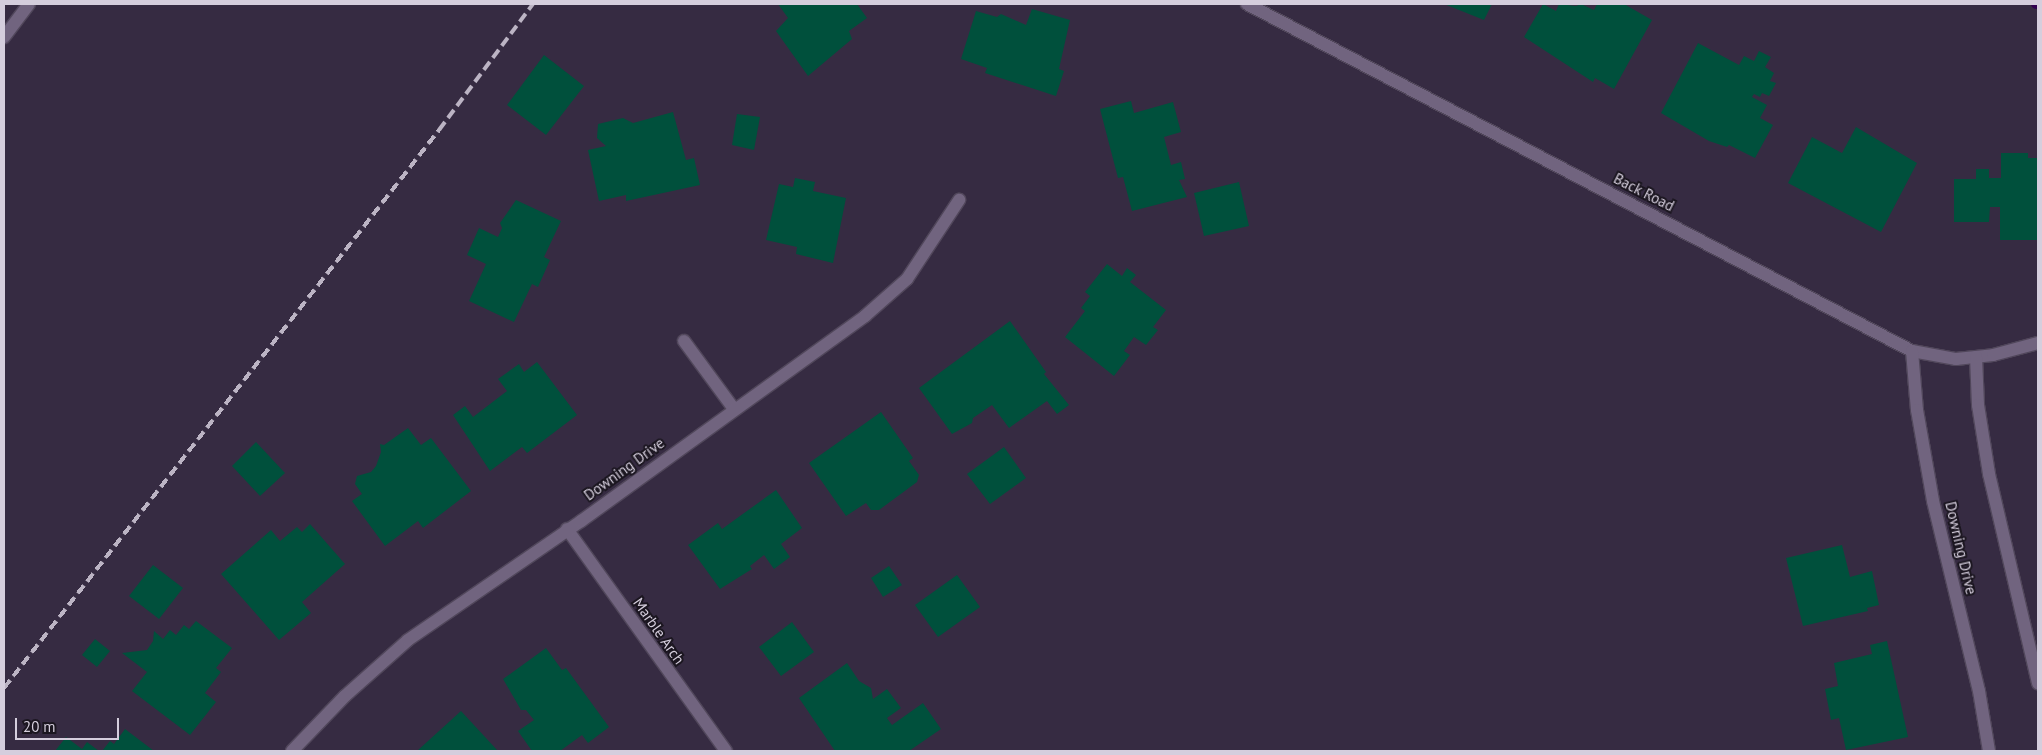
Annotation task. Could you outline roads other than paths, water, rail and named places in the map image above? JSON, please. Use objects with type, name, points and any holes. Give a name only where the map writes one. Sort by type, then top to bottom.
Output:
[{"type":"street","points":[[4,37],[29,4]]},
{"type":"street","name":"Back Road","points":[[1247,4],[1912,351],[1937,358],[1976,357],[2038,343]]},
{"type":"street","name":"Downing Drive","points":[[292,751],[345,696],[408,640],[865,316],[907,278],[959,200]]},
{"type":"street","points":[[684,342],[734,410]]},
{"type":"street","name":"Downing Drive","points":[[1912,351],[1917,410],[1933,501],[1979,691],[1989,751]]},
{"type":"street","points":[[1976,357],[1978,405],[1989,474],[2038,683]]},
{"type":"street","name":"Marble Arch","points":[[567,529],[726,751]]},
{"type":"railway","points":[[4,688],[439,130],[533,4]]}]
